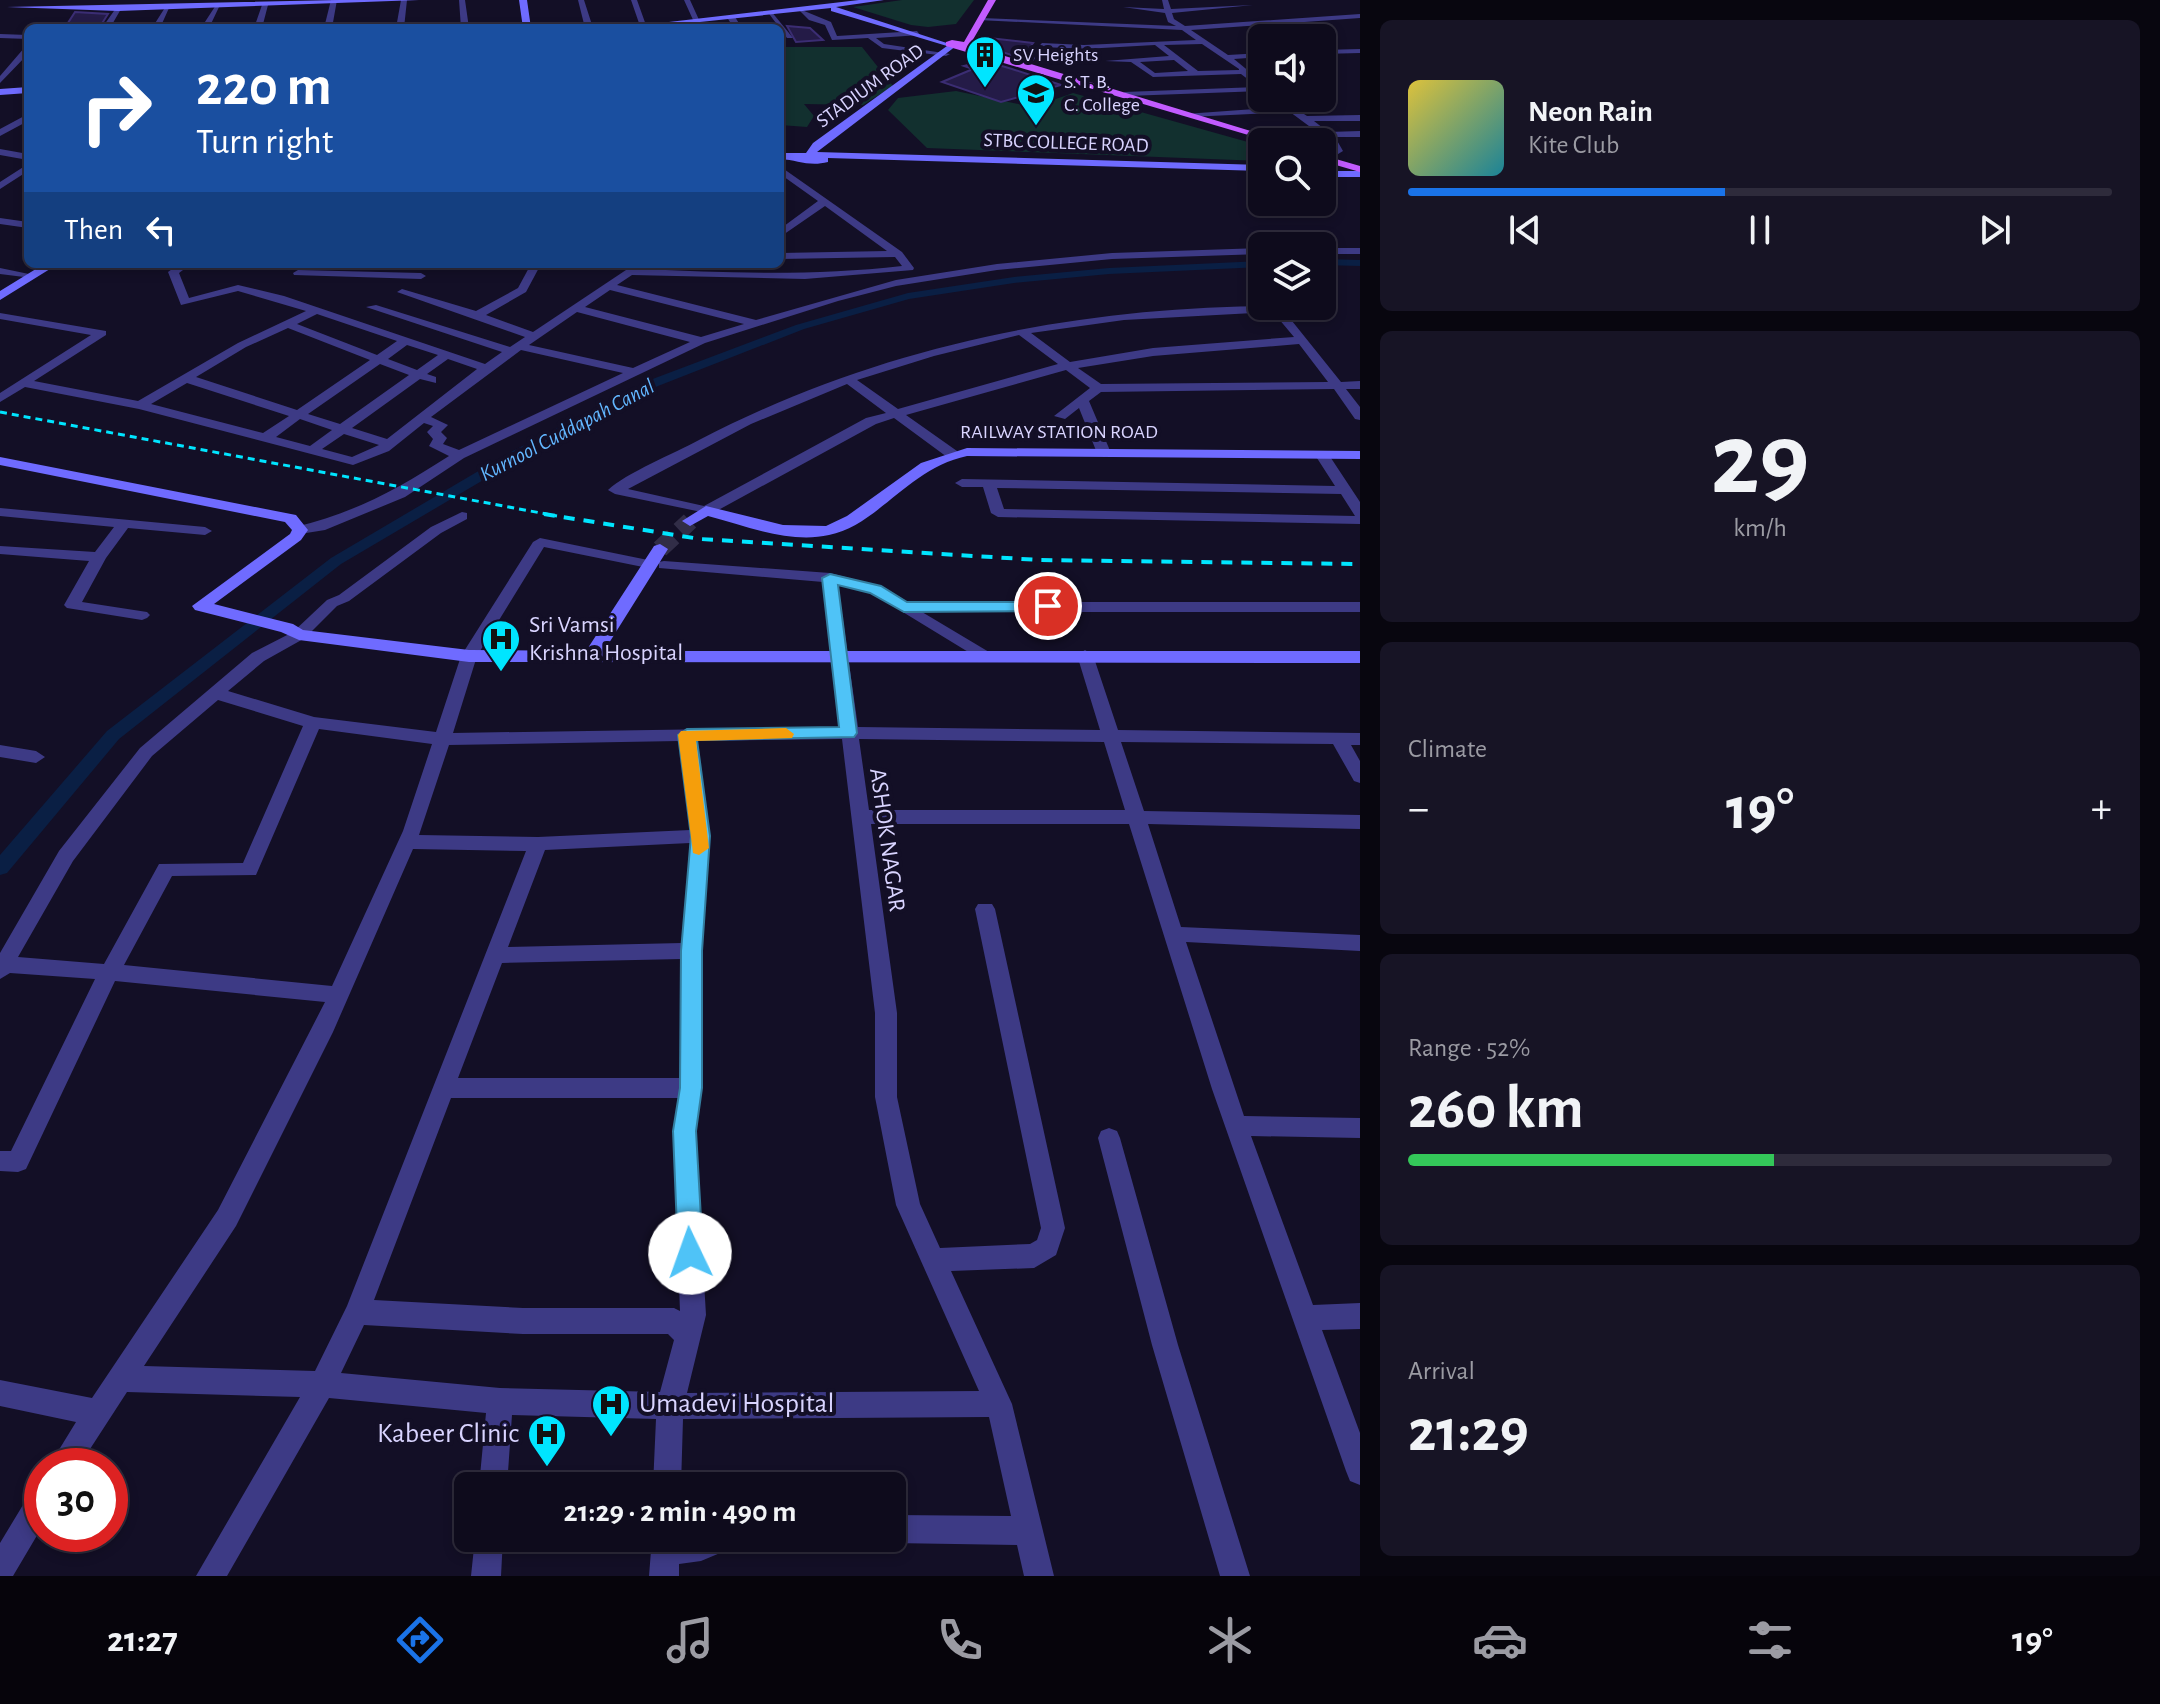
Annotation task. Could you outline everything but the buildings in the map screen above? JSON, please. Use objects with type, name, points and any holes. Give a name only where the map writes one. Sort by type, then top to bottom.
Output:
[{"type":"main road","points":[[957,46],[984,0]]},
{"type":"main road","points":[[957,46],[982,20],[992,0]]},
{"type":"main road","points":[[957,46],[1027,63],[1248,132]]},
{"type":"main road","points":[[957,46],[1248,136]]},
{"type":"main road","points":[[1336,160],[1359,168]]},
{"type":"street","points":[[11,7],[35,0]]},
{"type":"street","points":[[401,24],[404,0]]},
{"type":"street","points":[[0,8],[118,9],[415,0]]},
{"type":"street","points":[[462,0],[465,24]]},
{"type":"street","points":[[523,0],[526,24]]},
{"type":"street","points":[[581,0],[588,24]]},
{"type":"street","points":[[634,0],[645,24]]},
{"type":"street","points":[[687,0],[697,20]]},
{"type":"street","points":[[748,14],[749,0]]},
{"type":"street","points":[[835,7],[880,0]]},
{"type":"street","points":[[668,24],[896,0]]},
{"type":"street","points":[[1152,0],[1166,1],[1171,20],[1247,69]]},
{"type":"street","points":[[1125,17],[1126,3],[1167,11],[1250,5],[1240,0]]},
{"type":"street","points":[[329,24],[334,2]]},
{"type":"street","points":[[260,24],[269,3]]},
{"type":"street","points":[[207,24],[216,7]]},
{"type":"street","points":[[835,7],[957,46]]},
{"type":"street","points":[[158,24],[166,8]]},
{"type":"street","points":[[109,24],[118,9]]},
{"type":"street","points":[[801,10],[828,24],[835,38],[917,33]]},
{"type":"street","points":[[678,24],[770,13]]},
{"type":"street","points":[[770,13],[780,24]]},
{"type":"street","points":[[982,20],[1181,27],[1360,16]]},
{"type":"street","points":[[870,18],[957,46]]},
{"type":"street","points":[[732,19],[735,24]]},
{"type":"street","points":[[859,28],[882,46],[957,46]]},
{"type":"street","points":[[784,29],[790,36]]},
{"type":"street","points":[[0,36],[24,37]]},
{"type":"street","points":[[1027,63],[1042,45],[1084,47],[1204,42]]},
{"type":"street","points":[[1157,43],[1196,73]]},
{"type":"street","points":[[882,46],[876,53],[935,61]]},
{"type":"street","name":"STADIUM ROAD","points":[[813,158],[817,145],[957,46]]},
{"type":"street","name":"STADIUM ROAD","points":[[813,158],[957,46]]},
{"type":"street","points":[[1336,52],[1360,51]]},
{"type":"street","points":[[11,57],[24,53]]},
{"type":"street","points":[[0,81],[24,54]]},
{"type":"street","points":[[1226,57],[1248,56]]},
{"type":"street","points":[[1109,61],[1176,58]]},
{"type":"street","points":[[1133,60],[1153,75],[1247,69]]},
{"type":"street","points":[[1127,94],[1248,89]]},
{"type":"street","points":[[0,92],[24,90]]},
{"type":"street","points":[[1189,114],[1248,111]]},
{"type":"street","points":[[1297,112],[1319,128]]},
{"type":"street","points":[[1307,119],[1360,118]]},
{"type":"street","points":[[0,133],[24,119]]},
{"type":"street","points":[[1336,133],[1360,134]]},
{"type":"street","points":[[0,152],[24,156]]},
{"type":"street","name":"STBC COLLEGE ROAD","points":[[784,156],[1248,170]]},
{"type":"street","points":[[784,169],[813,158]]},
{"type":"street","points":[[1336,170],[1359,168]]},
{"type":"street","points":[[0,186],[24,170]]},
{"type":"street","points":[[630,272],[758,275],[873,273],[909,268],[898,254],[784,172]]},
{"type":"street","points":[[784,231],[824,202]]},
{"type":"street","points":[[0,221],[24,223]]},
{"type":"street","points":[[1248,251],[1112,256],[997,267],[896,283],[701,341],[459,455],[400,494],[320,527],[300,530],[291,544],[227,584],[201,606],[293,632],[469,656],[1360,657]]},
{"type":"street","points":[[1336,251],[1360,251]]},
{"type":"street","points":[[784,256],[898,254]]},
{"type":"street","points":[[0,288],[34,268]]},
{"type":"street","points":[[0,296],[46,268]]},
{"type":"street","points":[[180,268],[173,272],[185,303],[238,288],[280,298],[486,368]]},
{"type":"street","points":[[280,298],[301,268],[424,270],[416,285],[346,320]]},
{"type":"street","points":[[477,315],[522,290],[534,268]]},
{"type":"street","points":[[23,383],[140,405],[353,461],[389,444],[486,368],[636,268]]},
{"type":"street","points":[[0,271],[24,274]]},
{"type":"street","points":[[610,287],[757,323]]},
{"type":"street","points":[[402,292],[534,336]]},
{"type":"street","points":[[372,307],[516,349],[634,372]]},
{"type":"street","points":[[575,308],[701,341]]},
{"type":"street","points":[[1302,340],[1153,352],[1069,364],[871,421],[698,517],[615,490],[774,407],[848,379],[932,353],[1022,332],[1140,315],[1276,308],[1302,340],[1338,385],[1360,416]]},
{"type":"street","points":[[140,405],[185,378],[317,310]]},
{"type":"street","points":[[0,316],[102,333],[0,398]]},
{"type":"street","points":[[288,324],[432,380]]},
{"type":"street","points":[[1022,332],[1098,388]]},
{"type":"street","points":[[265,438],[405,341]]},
{"type":"street","points":[[312,450],[446,355]]},
{"type":"street","points":[[185,378],[389,444]]},
{"type":"street","points":[[848,379],[952,454]]},
{"type":"street","points":[[1060,416],[1098,388],[1360,385]]},
{"type":"street","points":[[1082,399],[1104,453]]},
{"type":"street","points":[[422,418],[442,425],[433,432],[440,438],[436,446],[459,455]]},
{"type":"street","name":"RAILWAY STATION ROAD","points":[[698,517],[797,532],[826,531],[844,525],[925,465],[952,454],[1360,455]]},
{"type":"street","points":[[1322,455],[1360,513]]},
{"type":"street","points":[[0,461],[290,518],[300,530]]},
{"type":"street","points":[[962,483],[1345,490]]},
{"type":"street","points":[[989,484],[998,513],[1360,520]]},
{"type":"street","points":[[0,512],[205,531]]},
{"type":"street","points":[[339,995],[109,971],[2,968],[66,856],[146,752],[258,657],[436,530],[462,516]]},
{"type":"street","points":[[124,524],[99,557],[72,605],[142,615]]},
{"type":"street","points":[[75,1448],[227,1218],[339,995],[408,842],[469,656],[540,542],[830,578],[875,589],[983,656]]},
{"type":"street","points":[[0,550],[99,557]]},
{"type":"street","points":[[593,654],[661,557]]},
{"type":"street","name":"ASHOK NAGAR","points":[[830,578],[886,1013],[886,1097],[908,1205],[999,1404],[1039,1576]]},
{"type":"street","points":[[904,607],[1360,607]]},
{"type":"street","points":[[1085,655],[1237,1126],[1359,1465]]},
{"type":"street","points":[[215,693],[313,723],[442,739],[848,733],[1360,739]]},
{"type":"street","points":[[0,1161],[18,1162],[109,971],[166,869],[249,870],[313,723]]},
{"type":"street","points":[[668,1472],[670,1406],[693,1315],[684,1131],[691,1088],[692,951],[700,836],[687,735]]},
{"type":"street","points":[[1339,739],[1360,777]]},
{"type":"street","points":[[0,751],[36,757]]},
{"type":"street","points":[[859,817],[1139,817],[1360,822]]},
{"type":"street","points":[[408,842],[538,844],[700,836]]},
{"type":"street","points":[[211,1576],[322,1384],[357,1312],[538,844]]},
{"type":"street","points":[[934,1260],[1034,1256],[1047,1247],[1053,1228],[985,909]]},
{"type":"street","points":[[1173,934],[1360,943]]},
{"type":"street","points":[[495,955],[692,951]]},
{"type":"street","points":[[443,1088],[691,1088]]},
{"type":"street","points":[[1237,1126],[1360,1128]]},
{"type":"street","points":[[1109,1138],[1165,1345],[1235,1576]]},
{"type":"street","points":[[357,1312],[537,1321],[674,1321],[688,1336]]},
{"type":"street","points":[[1305,1318],[1360,1316]]},
{"type":"street","points":[[121,1379],[322,1384],[500,1401],[670,1406],[999,1404]]},
{"type":"street","points":[[0,1393],[98,1413]]},
{"type":"street","points":[[494,1472],[500,1401]]},
{"type":"street","points":[[906,1529],[1029,1531]]},
{"type":"street","points":[[0,1570],[24,1530]]},
{"type":"street","points":[[486,1576],[488,1552]]},
{"type":"green space","points":[[902,0],[974,0],[956,24],[928,27],[911,25],[853,7]]},
{"type":"green space","points":[[784,47],[862,47],[893,86],[863,105],[804,104],[814,116],[807,127],[784,125]]},
{"type":"green space","name":"S. T. B. C. College","points":[[956,91],[1033,107],[1073,93],[1248,142],[1248,160],[927,148],[888,110],[898,98]]},
{"type":"waterway","name":"Kurnool Cuddapah Canal","points":[[1336,262],[1360,263]]},
{"type":"waterway","name":"Kurnool Cuddapah Canal","points":[[0,868],[113,735],[336,561],[514,456],[654,383],[800,327],[908,296],[1014,280],[1109,271],[1248,265]]},
{"type":"tunnel","points":[[660,549],[690,521]]},
{"type":"railway","points":[[0,412],[557,516]]},
{"type":"railway","points":[[544,514],[700,539],[1039,560],[1360,564]]},
{"type":"slow traffic","points":[[699,848],[687,735],[786,734]]},
{"type":"place","name":"SV Heights","points":[[985,89]]},
{"type":"place","name":"S. T. B. C. College","points":[[1036,127]]},
{"type":"place","name":"Sri Vamsi Krishna Hospital","points":[[501,673]]},
{"type":"place","name":"Umadevi Hospital","points":[[611,1438]]},
{"type":"place","name":"Kabeer Clinic","points":[[547,1468]]},
{"type":"route","points":[[690,1253],[684,1131],[691,1088],[692,951],[700,836],[687,735],[848,733],[830,578],[875,589],[904,607],[1048,606]]}]
